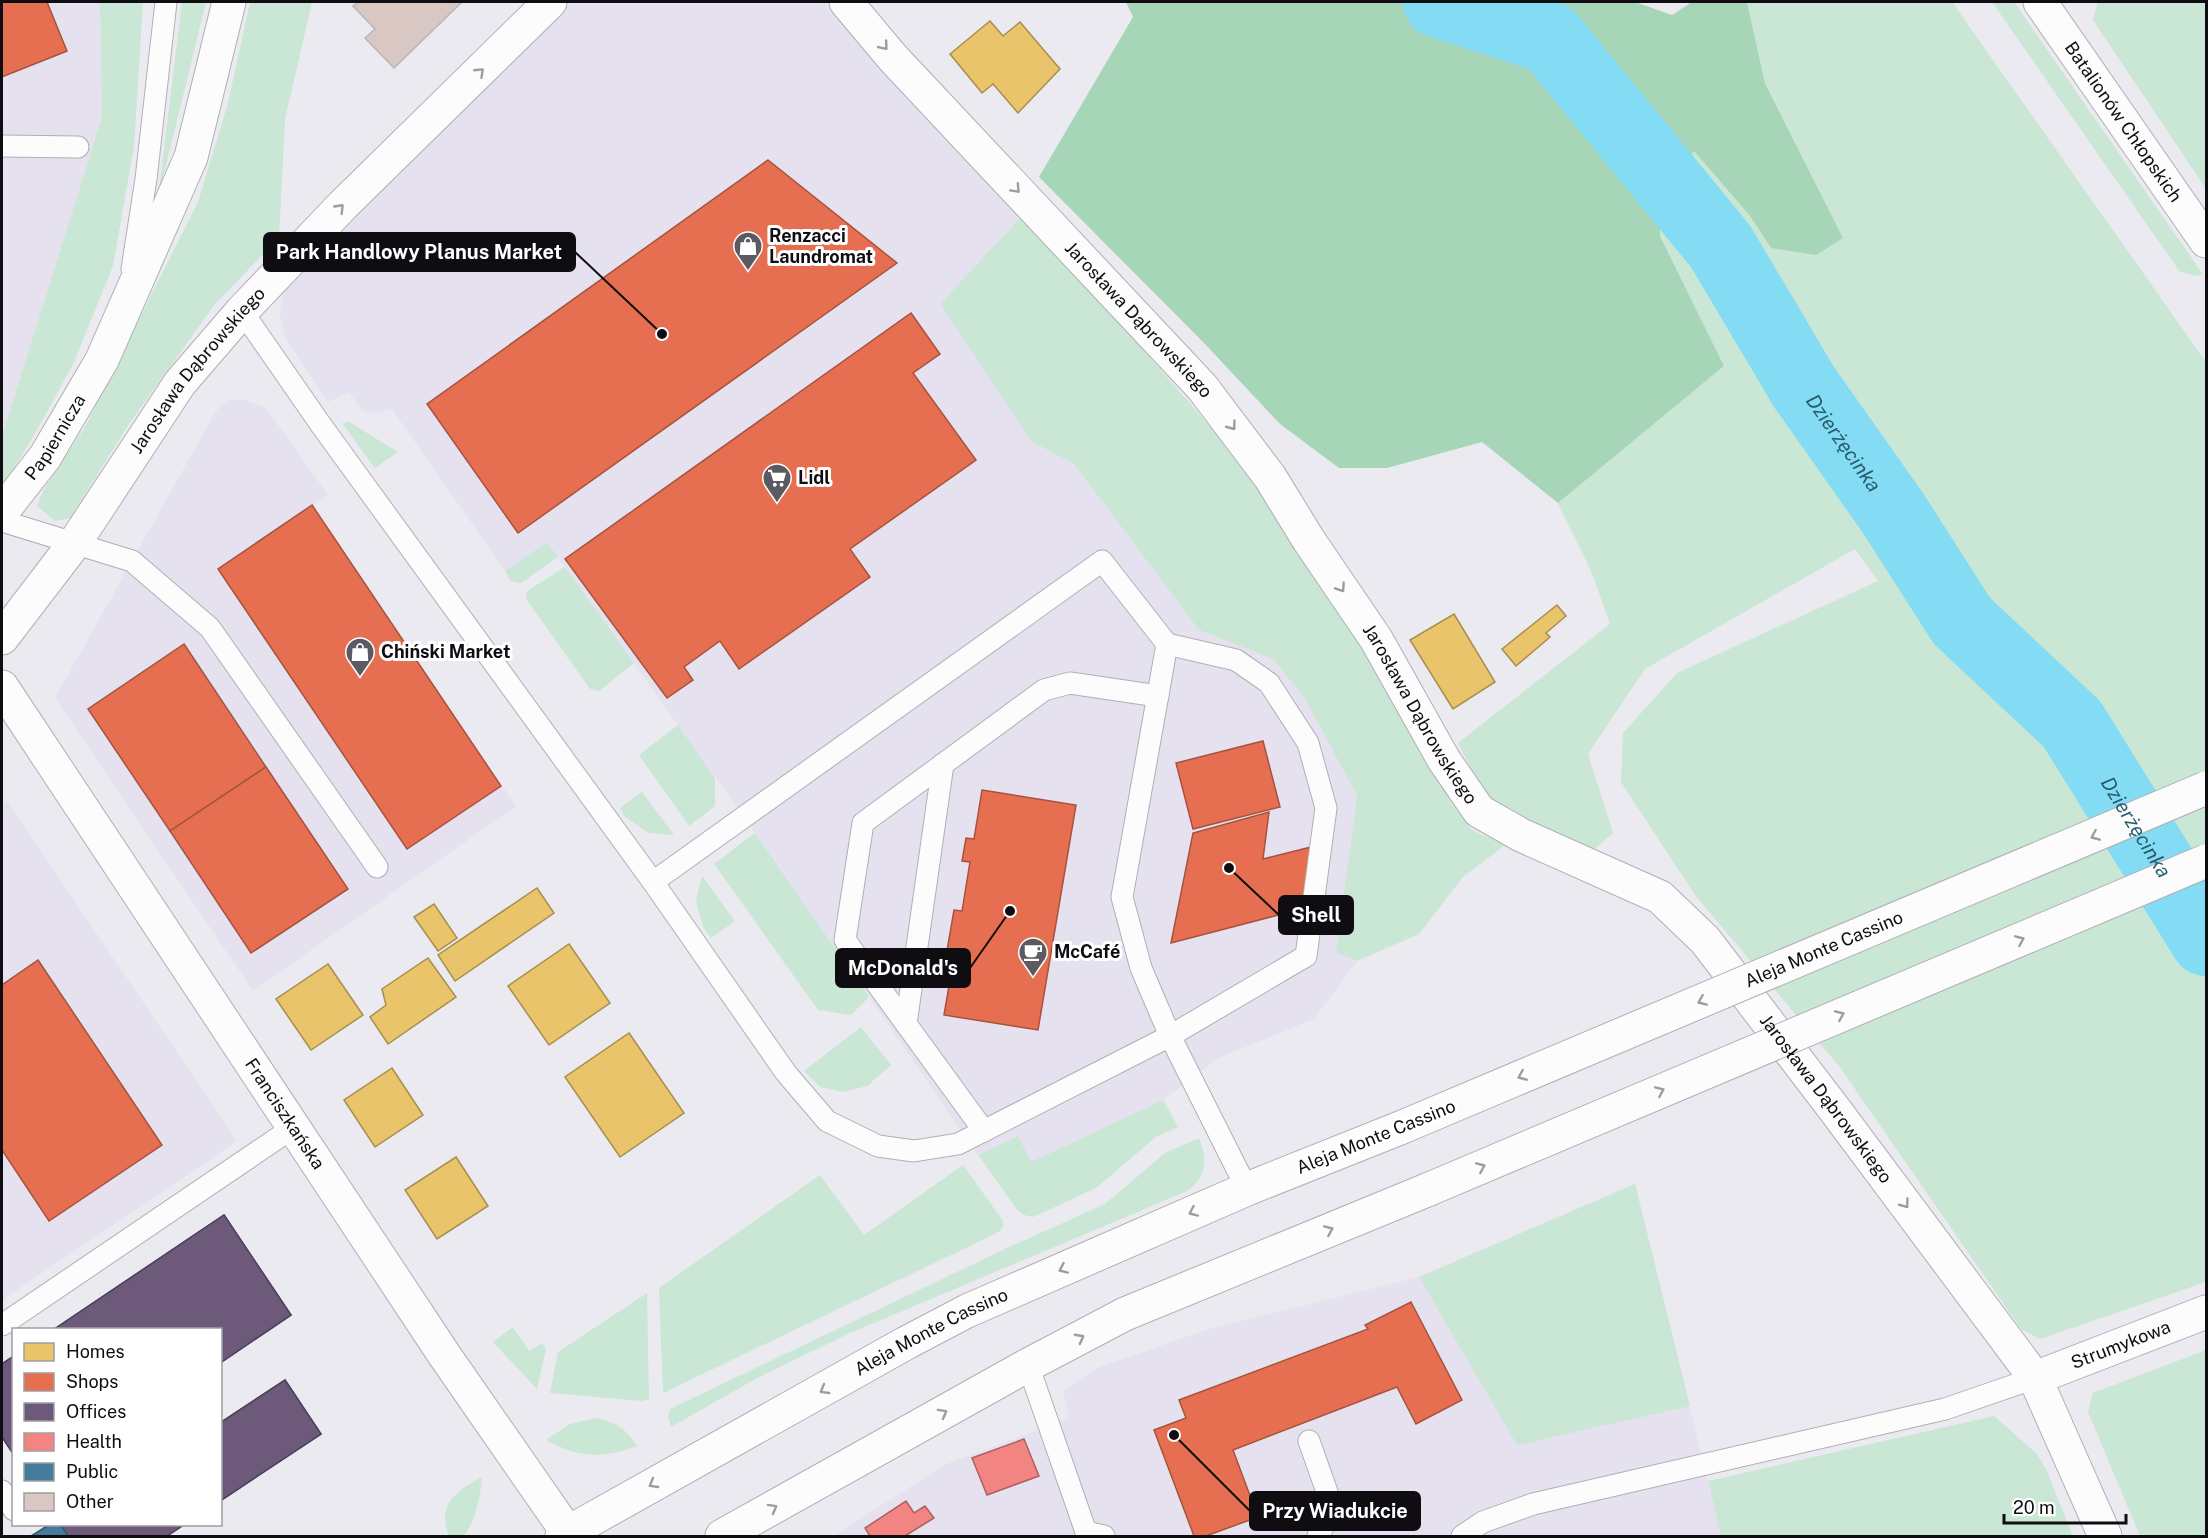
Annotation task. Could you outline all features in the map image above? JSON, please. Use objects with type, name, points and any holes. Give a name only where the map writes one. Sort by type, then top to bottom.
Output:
[{"type":"street","name":"Papiernicza","points":[[2,512],[45,457],[102,360],[191,157],[229,2]]},
{"type":"street","name":"Jarosława Dąbrowskiego","points":[[2,638],[74,544],[180,383],[242,311],[343,205],[550,2]]},
{"type":"street","name":"Jarosława Dąbrowskiego","points":[[846,2],[893,58],[1202,387],[1270,477],[1308,539],[1376,639],[1444,760],[1479,811],[1521,835],[1660,897],[1705,940],[2035,1378],[2105,1536]]},
{"type":"street","name":"Batalionów Chłopskich","points":[[2040,2],[2206,241]]},
{"type":"street","name":"Franciszkańska","points":[[2,687],[451,1365],[567,1535]]},
{"type":"street","name":"Aleja Monte Cassino","points":[[567,1535],[906,1343],[967,1311],[1247,1189],[1400,1128],[2206,789]]},
{"type":"street","points":[[722,1536],[1028,1365],[1125,1314],[1427,1190],[2206,861]]},
{"type":"street","name":"Strumykowa","points":[[2035,1378],[2206,1312]]},
{"type":"lane","points":[[102,360],[129,281],[146,179],[166,2]]},
{"type":"lane","points":[[2,146],[78,147]]},
{"type":"lane","points":[[242,311],[321,425],[652,882],[786,1073],[827,1121],[878,1146],[914,1151],[958,1144],[1170,1036],[1306,956],[1326,808],[1308,743],[1269,683],[1236,660],[1167,644],[1101,561],[652,882]]},
{"type":"lane","points":[[2,521],[132,561],[210,628],[377,867]]},
{"type":"lane","points":[[1167,644],[1122,897],[1141,969],[1170,1036],[1247,1189]]},
{"type":"lane","points":[[984,1131],[845,940],[863,823],[1044,690],[1070,683],[1158,696]]},
{"type":"lane","points":[[906,1024],[943,764]]},
{"type":"lane","points":[[2,1325],[294,1127]]},
{"type":"lane","points":[[1028,1365],[1093,1535]]},
{"type":"lane","points":[[1462,1536],[1484,1522],[1533,1504],[1946,1410],[2035,1378]]},
{"type":"lane","points":[[1309,1441],[1332,1509],[1318,1536]]},
{"type":"lane","points":[[2,1491],[12,1507]]},
{"type":"shaded area","points":[[2,2],[100,2],[102,117],[2,436]]},
{"type":"shaded area","points":[[571,2],[823,2],[1020,218],[940,304],[1031,441],[1074,464],[1199,630],[1273,659],[1306,700],[1357,796],[1336,951],[1357,961],[1314,1019],[1218,1058],[1163,1100],[1031,1162],[1017,1136],[978,1155],[776,862],[547,542],[505,571],[392,409],[372,413],[362,411],[349,392],[328,402],[286,338],[280,315],[283,292],[300,270],[458,109]]},
{"type":"shaded area","points":[[228,400],[244,400],[266,408],[328,495],[313,506],[516,806],[253,991],[55,698],[216,411]]},
{"type":"shaded area","points":[[7,801],[237,1141],[2,1300],[2,805]]},
{"type":"shaded area","points":[[1635,1184],[1721,1536],[834,1536],[944,1465],[1070,1418],[1063,1391],[1097,1368],[1206,1330],[1419,1277]]},
{"type":"green space","points":[[100,2],[143,2],[134,146],[113,266],[74,362],[33,437],[2,485],[2,436],[102,117]]},
{"type":"green space","points":[[182,2],[206,2],[158,198]]},
{"type":"green space","points":[[250,2],[312,2],[285,119],[279,238],[215,304],[129,424],[70,518],[55,521],[37,506],[44,489],[85,427],[198,202],[228,103]]},
{"type":"green space","points":[[1126,2],[1635,2],[1672,15],[1692,2],[1747,2],[1765,83],[1843,238],[1816,255],[1771,248],[1750,216],[1694,151],[1660,198],[1660,236],[1724,366],[1558,503],[1482,442],[1387,468],[1339,468],[1280,424],[1204,343],[1039,177],[1133,17]]},
{"type":"green space","points":[[1747,2],[1952,2],[2206,362],[2206,1282],[2040,1339],[2021,1329],[1839,1066],[1695,895],[1621,782],[1623,733],[1677,673],[1878,581],[1855,549],[1645,669],[1588,754],[1613,833],[1587,856],[1484,794],[1458,743],[1610,624],[1592,573],[1558,503],[1724,366],[1660,236],[1660,198],[1694,151],[1750,216],[1771,248],[1843,238],[1765,82]]},
{"type":"green space","points":[[1992,2],[2014,2],[2202,273],[2198,276],[2180,272]]},
{"type":"green space","points":[[2098,2],[2206,2],[2206,189],[2093,20]]},
{"type":"green space","points":[[1020,218],[1104,305],[1250,472],[1371,651],[1452,804],[1472,830],[1505,845],[1463,877],[1419,934],[1357,961],[1336,952],[1357,796],[1306,700],[1273,659],[1199,630],[1074,464],[1031,441],[940,304]]},
{"type":"green space","points":[[349,422],[398,452],[375,468],[342,423]]},
{"type":"green space","points":[[547,542],[558,557],[521,583],[511,581],[505,571]]},
{"type":"green space","points":[[565,567],[634,663],[599,691],[590,689],[526,599],[527,591]]},
{"type":"green space","points":[[678,725],[715,778],[715,806],[689,826],[639,755]]},
{"type":"green space","points":[[642,792],[674,835],[649,833],[624,816],[620,808]]},
{"type":"green space","points":[[755,833],[869,997],[851,1015],[818,1010],[714,864]]},
{"type":"green space","points":[[702,876],[735,921],[711,938],[703,927],[696,901]]},
{"type":"green space","points":[[861,1027],[891,1065],[867,1086],[843,1092],[820,1087],[804,1071]]},
{"type":"green space","points":[[1163,1100],[1178,1127],[1156,1137],[1096,1188],[1033,1217],[1018,1211],[978,1155],[1018,1136],[1031,1162]]},
{"type":"green space","points":[[1199,1138],[1204,1154],[1204,1168],[1198,1181],[1185,1192],[850,1333],[759,1377],[671,1427],[668,1417],[670,1409],[1007,1248],[1105,1204],[1165,1153]]},
{"type":"green space","points":[[963,1165],[1003,1221],[1003,1227],[999,1232],[663,1393],[659,1288],[820,1175],[864,1235]]},
{"type":"green space","points":[[1635,1184],[1690,1406],[1517,1445],[1419,1277]]},
{"type":"green space","points":[[647,1293],[649,1399],[642,1401],[550,1393],[558,1352]]},
{"type":"green space","points":[[513,1327],[529,1351],[542,1343],[546,1349],[537,1389],[493,1342]]},
{"type":"green space","points":[[2206,1350],[2206,1536],[2140,1536],[2088,1412],[2093,1393]]},
{"type":"green space","points":[[1994,1416],[2036,1453],[2046,1469],[2073,1536],[1721,1536],[1708,1481]]},
{"type":"green space","points":[[596,1418],[620,1427],[637,1446],[613,1453],[591,1455],[569,1450],[546,1440],[570,1424]]},
{"type":"green space","points":[[482,1477],[477,1508],[472,1522],[464,1536],[449,1536],[445,1515],[447,1507],[457,1493]]},
{"type":"building: Homes","points":[[990,21],[1003,36],[1020,22],[1060,69],[1018,113],[993,84],[982,93],[950,54]]},
{"type":"building: Homes","points":[[1557,605],[1566,616],[1546,633],[1550,637],[1516,666],[1502,649]]},
{"type":"building: Homes","points":[[1454,614],[1495,682],[1453,709],[1410,640]]},
{"type":"building: Homes","points":[[537,888],[554,913],[455,981],[438,955]]},
{"type":"building: Homes","points":[[434,904],[457,938],[438,951],[414,917]]},
{"type":"building: Homes","points":[[569,944],[610,1003],[549,1045],[508,986]]},
{"type":"building: Homes","points":[[428,958],[456,997],[388,1044],[370,1017],[386,1005],[382,989]]},
{"type":"building: Homes","points":[[328,964],[363,1015],[311,1050],[276,999]]},
{"type":"building: Homes","points":[[629,1033],[684,1113],[620,1157],[565,1077]]},
{"type":"building: Homes","points":[[392,1068],[423,1115],[375,1147],[344,1100]]},
{"type":"building: Homes","points":[[456,1157],[488,1206],[437,1239],[405,1190]]},
{"type":"building: Shops","points":[[2,2],[47,2],[67,51],[2,77]]},
{"type":"building: Shops","points":[[768,160],[897,263],[518,533],[427,404]]},
{"type":"building: Shops","name":"Lidl","points":[[911,313],[940,354],[913,373],[976,460],[850,549],[870,577],[739,669],[720,641],[684,667],[693,680],[667,698],[565,559]]},
{"type":"building: Shops","name":"Chiński Market","points":[[312,505],[501,786],[407,849],[218,569]]},
{"type":"building: Shops","points":[[184,644],[266,767],[170,831],[88,709]]},
{"type":"building: Shops","points":[[1263,741],[1280,807],[1193,829],[1176,763]]},
{"type":"building: Shops","points":[[266,767],[348,889],[251,953],[170,831]]},
{"type":"building: Shops","points":[[982,790],[1076,805],[1038,1030],[944,1015],[949,986],[941,985],[954,910],[962,911],[970,862],[962,861],[966,838],[974,839]]},
{"type":"building: Shops","points":[[1269,812],[1263,859],[1311,847],[1305,908],[1171,943],[1193,833]]},
{"type":"building: Shops","points":[[38,960],[162,1145],[49,1221],[2,1150],[2,985]]},
{"type":"building: Shops","points":[[1411,1302],[1462,1400],[1416,1424],[1397,1387],[1233,1450],[1258,1517],[1206,1536],[1194,1536],[1154,1430],[1186,1418],[1179,1400],[1368,1329],[1365,1325]]},
{"type":"building: Offices","points":[[224,1215],[291,1315],[222,1362],[222,1328],[56,1328]]},
{"type":"building: Offices","points":[[224,1215],[291,1315],[222,1362],[222,1328],[56,1328]]},
{"type":"building: Offices","points":[[12,1357],[12,1452],[2,1437],[2,1364]]},
{"type":"building: Offices","points":[[12,1357],[12,1452],[2,1437],[2,1364]]},
{"type":"building: Offices","points":[[285,1380],[321,1434],[222,1500],[222,1422]]},
{"type":"building: Offices","points":[[285,1380],[321,1434],[222,1500],[222,1422]]},
{"type":"building: Offices","points":[[61,1526],[182,1526],[167,1536],[68,1536]]},
{"type":"building: Offices","points":[[61,1526],[182,1526],[167,1536],[68,1536]]},
{"type":"building: Health","points":[[1024,1439],[1039,1476],[987,1495],[972,1458]]},
{"type":"building: Health","points":[[906,1501],[914,1513],[925,1506],[934,1518],[905,1536],[870,1536],[865,1528]]},
{"type":"building: Public","points":[[47,1526],[61,1526],[68,1536],[31,1536]]},
{"type":"building: Other","points":[[358,2],[462,2],[394,68],[365,38],[375,29],[353,6]]},
{"type":"waterway","name":"Dzierżęcinka","points":[[1439,2],[1550,38],[1721,247],[1804,387],[1893,513],[1962,621],[2072,724],[2206,940]]},
{"type":"place","name":"Renzacci Laundromat","points":[[748,272]]},
{"type":"place","name":"Park Handlowy Planus Market","points":[[662,334]]},
{"type":"place","name":"Lidl","points":[[777,504]]},
{"type":"place","name":"Chiński Market","points":[[360,678]]},
{"type":"place","name":"Shell","points":[[1229,868]]},
{"type":"place","name":"McDonald's","points":[[1010,911]]},
{"type":"place","name":"McCafé","points":[[1033,978]]},
{"type":"place","name":"Przy Wiadukcie","points":[[1174,1435]]}]
